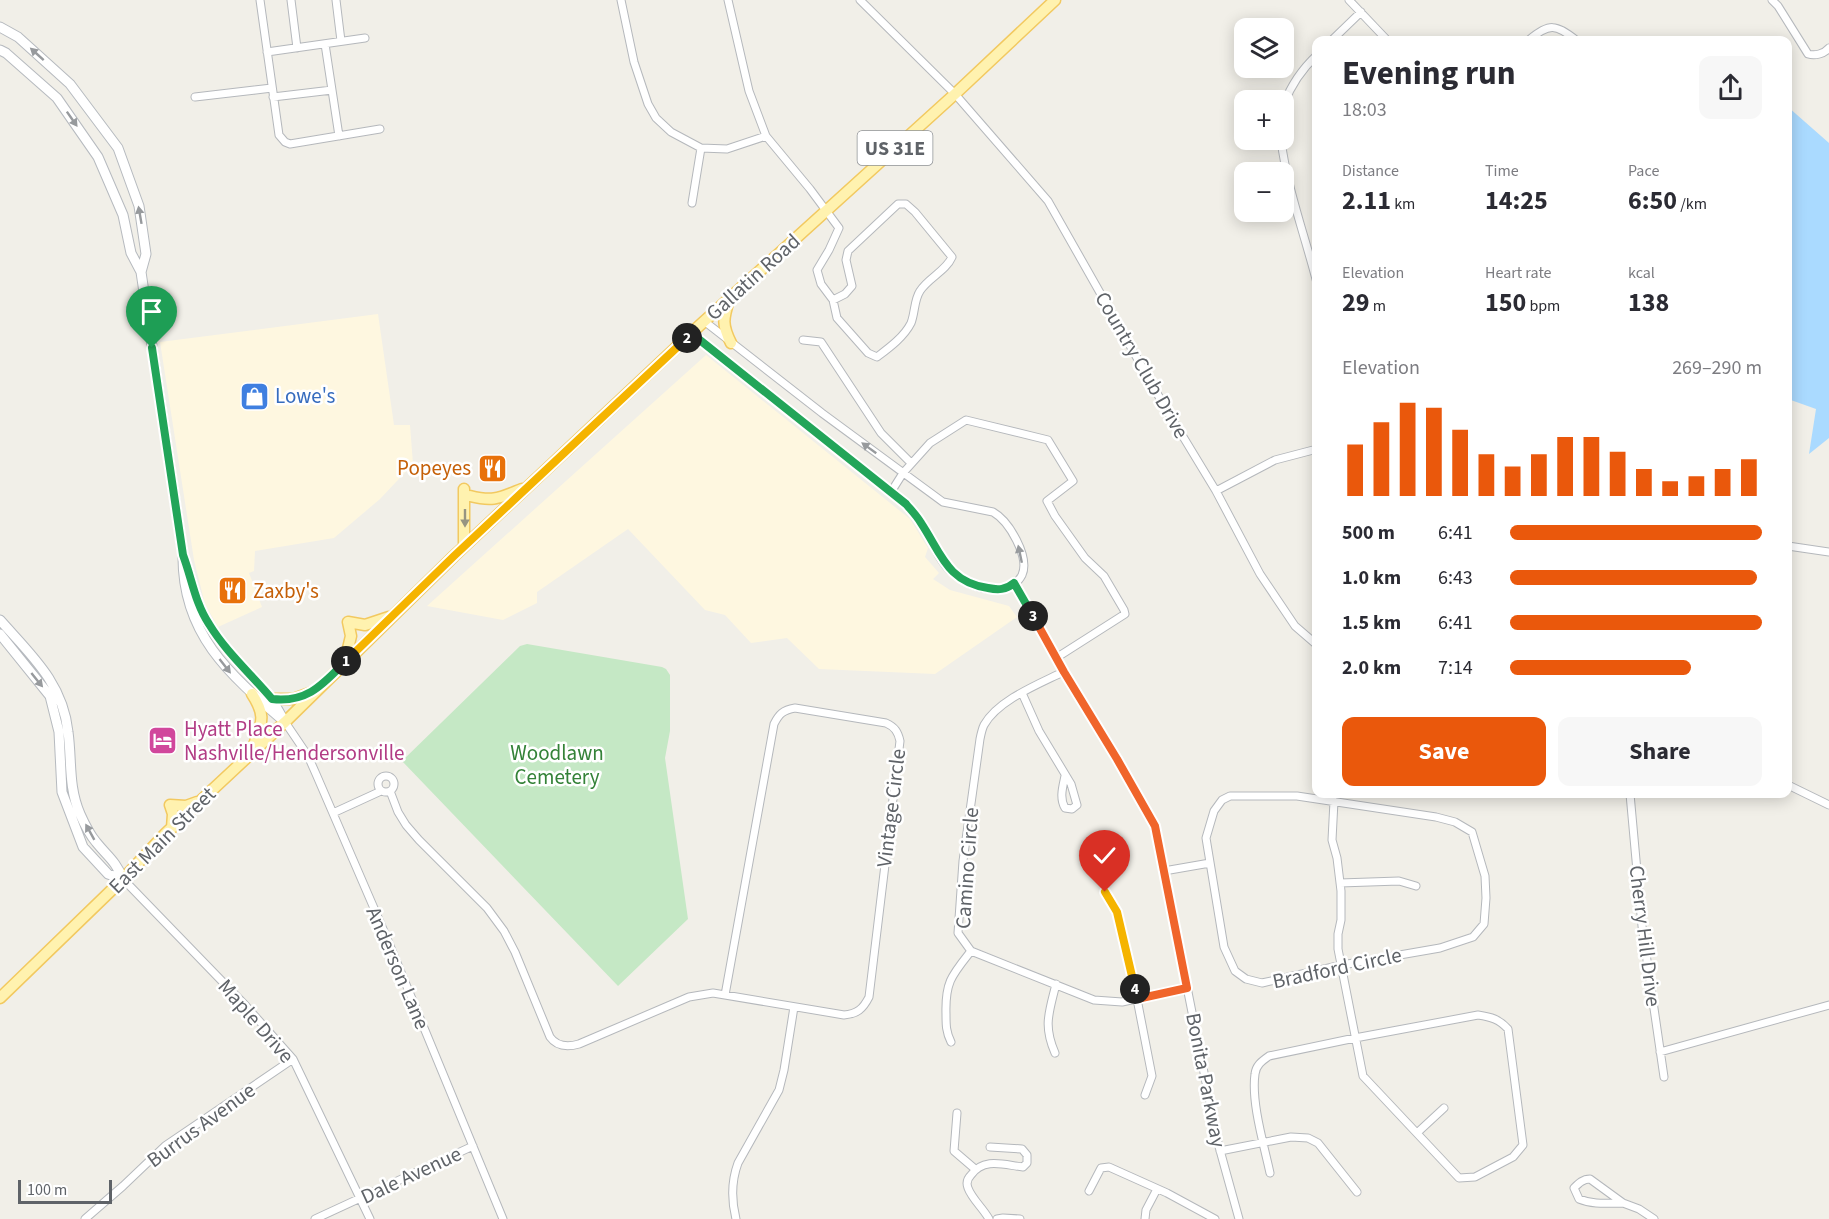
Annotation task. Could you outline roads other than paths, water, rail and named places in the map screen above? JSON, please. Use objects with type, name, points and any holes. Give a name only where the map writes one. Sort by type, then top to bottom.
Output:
[{"type":"main road","name":"Gallatin Road","points":[[454,556],[691,333],[955,94],[1055,0]]},
{"type":"main road","points":[[729,299],[723,320],[731,343]]},
{"type":"main road","points":[[464,546],[467,493],[494,500],[528,486]]},
{"type":"main road","name":"East Main Street","points":[[0,998],[123,879],[172,828],[285,722],[454,556]]},
{"type":"main road","points":[[345,663],[351,636],[348,622],[365,625],[393,616]]},
{"type":"main road","points":[[272,699],[293,699],[318,690]]},
{"type":"main road","points":[[252,694],[262,713],[252,752]]},
{"type":"main road","points":[[172,828],[171,805],[186,806],[202,800]]},
{"type":"street","points":[[260,0],[279,135],[285,142],[290,144],[380,129]]},
{"type":"street","points":[[291,0],[297,48]]},
{"type":"street","points":[[336,0],[342,41]]},
{"type":"street","points":[[621,0],[634,62],[648,104],[656,118],[671,132],[701,148],[727,149],[766,136]]},
{"type":"street","points":[[728,0],[749,91],[766,136],[839,228],[817,270],[821,284],[833,300],[837,318],[868,353],[877,357],[890,347],[911,324],[919,292],[949,264],[952,257],[915,212],[906,204],[898,204],[848,251],[846,260],[852,286],[845,294],[833,300]]},
{"type":"street","name":"Country Club Drive","points":[[860,0],[955,94],[1048,201],[1162,402],[1216,491],[1260,573],[1295,626],[1312,641]]},
{"type":"street","points":[[1349,0],[1383,36]]},
{"type":"street","points":[[1772,0],[1808,54],[1812,55],[1826,50]]},
{"type":"street","points":[[1336,36],[1361,12]]},
{"type":"street","points":[[1534,36],[1542,29],[1553,26],[1571,36]]},
{"type":"street","points":[[0,27],[18,38],[70,84],[118,148],[139,206],[146,254],[141,272]]},
{"type":"street","points":[[267,52],[365,38]]},
{"type":"street","points":[[325,44],[339,136]]},
{"type":"street","points":[[0,50],[57,98],[98,157],[123,215],[131,253],[141,272],[183,555],[183,574],[191,612],[209,646],[232,675],[285,722]]},
{"type":"street","points":[[1289,90],[1312,60]]},
{"type":"street","points":[[195,97],[272,88]]},
{"type":"street","points":[[273,98],[332,90]]},
{"type":"street","points":[[692,203],[701,148]]},
{"type":"street","points":[[1282,150],[1284,165],[1312,266]]},
{"type":"street","points":[[691,333],[906,504],[921,522],[951,571],[971,585],[1005,589],[1023,574],[1022,558],[1015,534],[998,515],[943,502],[822,413],[704,321]]},
{"type":"street","points":[[803,340],[821,342],[881,433],[911,463]]},
{"type":"street","points":[[891,492],[903,473],[930,443],[966,420],[1048,440],[1073,481],[1047,501],[1085,558],[1104,576],[1125,614],[1056,658]]},
{"type":"street","points":[[1216,491],[1275,460],[1312,450]]},
{"type":"street","points":[[1792,547],[1829,552]]},
{"type":"street","points":[[183,555],[192,578],[195,597],[208,624],[272,699],[285,722]]},
{"type":"street","name":"Bonita Parkway","points":[[1014,583],[1155,826],[1220,1150],[1239,1219]]},
{"type":"street","points":[[0,620],[50,696],[64,732],[66,791],[83,847],[108,874],[123,879]]},
{"type":"street","points":[[0,634],[15,644]]},
{"type":"street","name":"Camino Circle","points":[[1064,672],[1022,693],[997,710],[984,725],[980,739],[963,861],[958,933],[971,951],[1094,1000],[1122,1002],[1187,988]]},
{"type":"street","points":[[1022,693],[1039,731],[1065,776]]},
{"type":"street","name":"Vintage Circle","points":[[390,791],[406,825],[487,908],[504,931],[550,1037],[556,1043],[566,1046],[579,1044],[689,998],[713,993],[844,1015],[861,1009],[868,997],[900,741],[896,730],[886,723],[795,708],[787,709],[778,717],[772,736],[725,995]]},
{"type":"street","name":"Anderson Lane","points":[[285,722],[308,756],[503,1219]]},
{"type":"street","points":[[381,777],[390,777],[394,783],[390,791],[381,790],[378,788],[378,781],[381,777]]},
{"type":"street","points":[[1792,787],[1829,805]]},
{"type":"street","points":[[333,813],[381,790]]},
{"type":"street","name":"Bradford Circle","points":[[1230,796],[1297,796],[1334,801],[1436,817],[1455,822],[1472,832],[1485,876],[1484,924],[1473,937],[1440,948],[1342,965],[1262,983],[1246,979],[1235,971],[1224,947],[1206,838],[1214,812],[1221,800],[1230,796]]},
{"type":"street","name":"Cherry Hill Drive","points":[[1630,798],[1642,926],[1664,1077]]},
{"type":"street","points":[[1270,1173],[1256,1102],[1255,1072],[1261,1062],[1269,1056],[1355,1038],[1478,1015],[1502,1022],[1508,1029],[1523,1145],[1514,1156],[1475,1177],[1459,1178],[1363,1076],[1355,1038],[1342,965],[1338,949],[1341,920],[1340,884],[1332,840],[1334,801]]},
{"type":"street","points":[[1164,871],[1210,863]]},
{"type":"street","name":"Maple Drive","points":[[123,879],[246,1006],[293,1059],[370,1219]]},
{"type":"street","points":[[1340,884],[1399,881],[1416,886]]},
{"type":"street","points":[[1105,892],[1117,912],[1137,999],[1152,1076],[1145,1095]]},
{"type":"street","points":[[951,1042],[946,1032],[945,995],[952,975],[971,951]]},
{"type":"street","points":[[1056,984],[1047,1020],[1048,1038],[1056,1053]]},
{"type":"street","points":[[1660,1052],[1829,1005]]},
{"type":"street","points":[[736,1219],[732,1196],[734,1173],[779,1090],[794,1006]]},
{"type":"street","name":"Burrus Avenue","points":[[85,1219],[165,1146],[293,1059]]},
{"type":"street","points":[[1417,1133],[1443,1108]]},
{"type":"street","points":[[957,1113],[954,1151],[975,1169]]},
{"type":"street","points":[[1220,1150],[1291,1137],[1308,1138],[1318,1143],[1356,1192]]},
{"type":"street","name":"Dale Avenue","points":[[315,1219],[473,1146]]},
{"type":"street","points":[[989,1219],[972,1195],[967,1185],[968,1179],[980,1165],[988,1163],[1023,1167],[1027,1163],[1027,1155],[1022,1149],[990,1147]]},
{"type":"street","points":[[1089,1191],[1101,1168],[1109,1167],[1215,1219]]},
{"type":"street","points":[[1623,1203],[1585,1202],[1579,1199],[1574,1188],[1579,1182],[1590,1179],[1623,1203],[1639,1209],[1654,1219]]},
{"type":"street","points":[[1145,1219],[1146,1210],[1157,1189]]},
{"type":"street","points":[[997,1219],[1020,1219]]},
{"type":"water","points":[[1792,111],[1829,143],[1829,438],[1809,454],[1816,409],[1792,400]]},
{"type":"place","name":"Lowe's","points":[[254,396]]},
{"type":"place","name":"Popeyes","points":[[492,468]]},
{"type":"place","name":"Zaxby's","points":[[232,591]]},
{"type":"place","name":"Hyatt Place Nashville/Hendersonville","points":[[163,741]]},
{"type":"park label","name":"Woodlawn Cemetery","points":[[557,765]]}]
